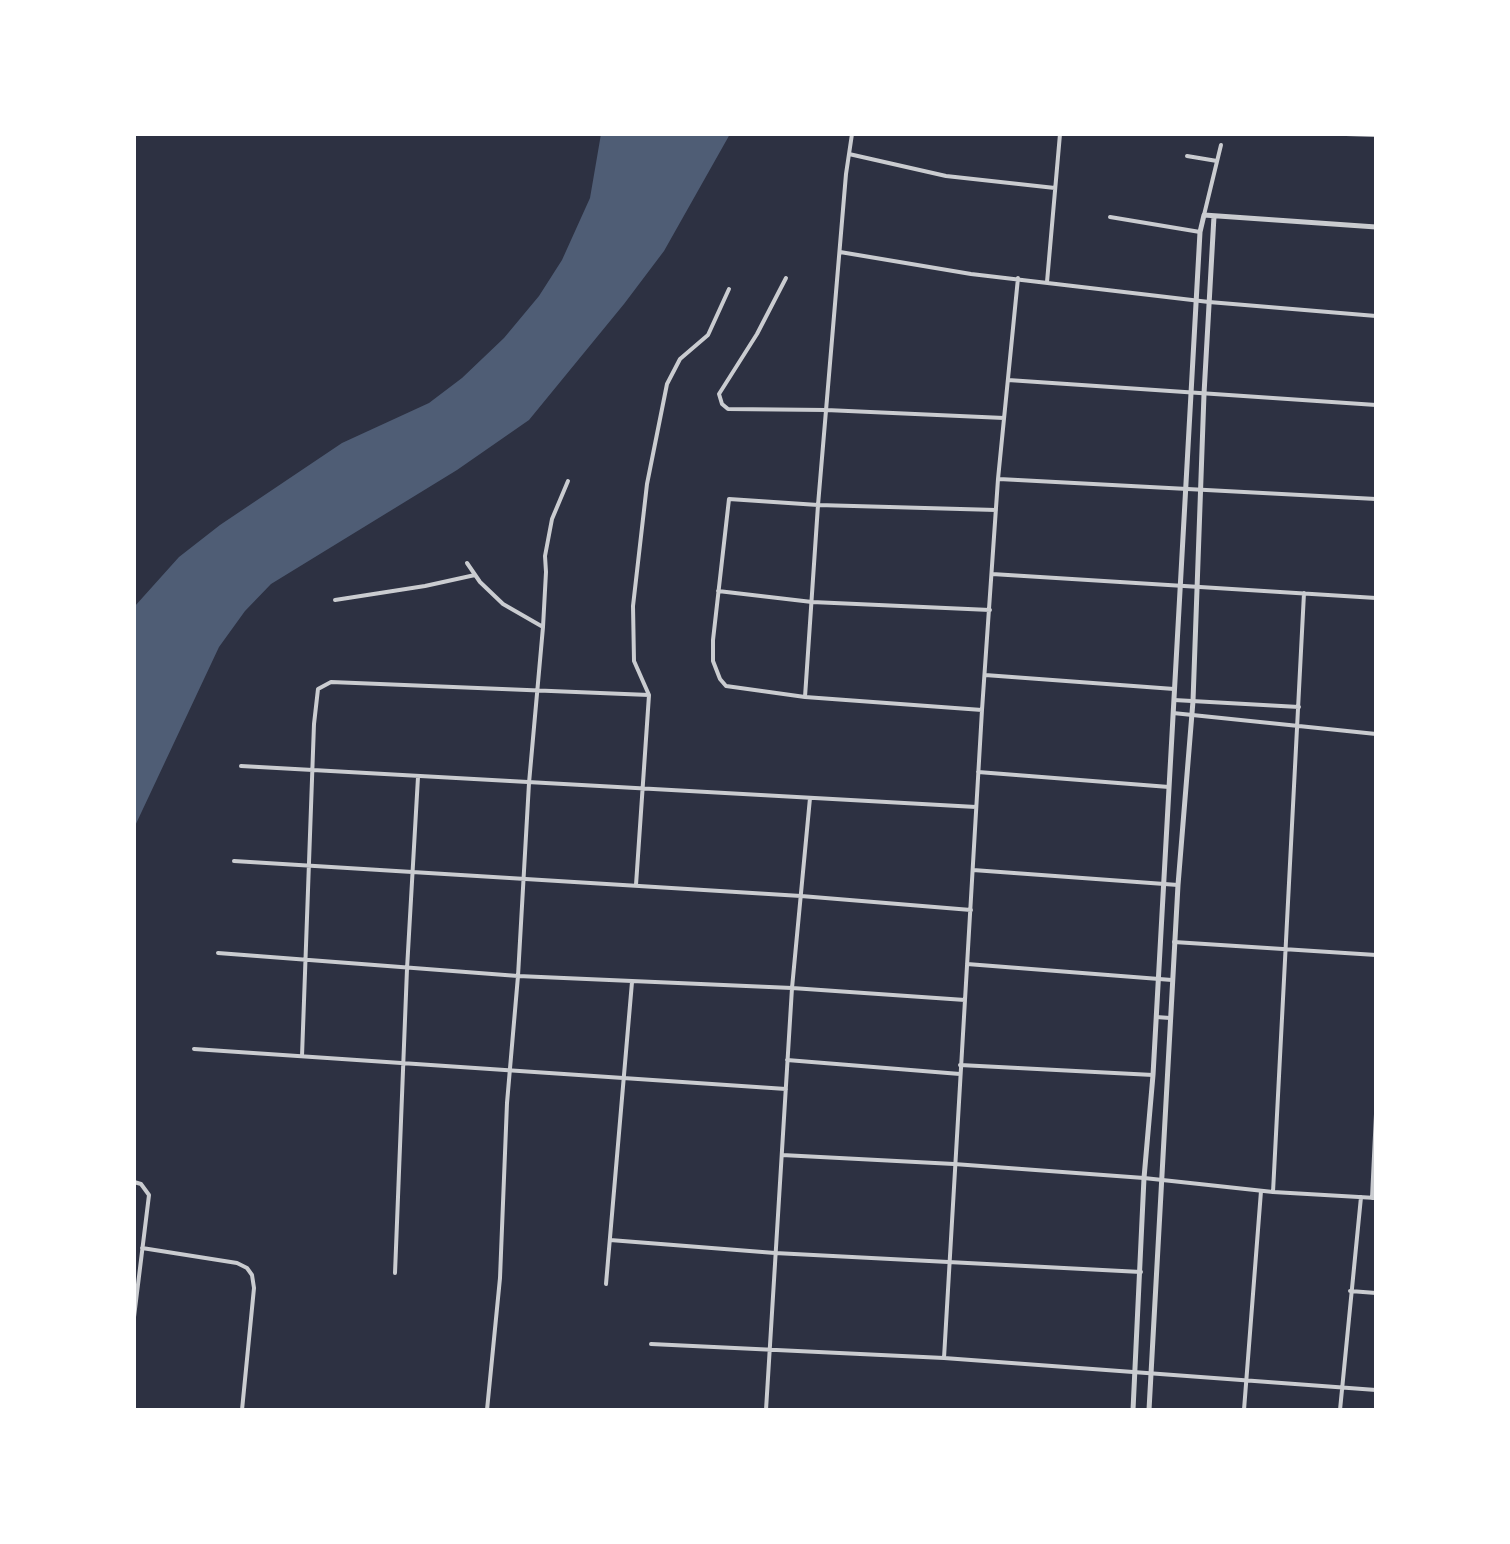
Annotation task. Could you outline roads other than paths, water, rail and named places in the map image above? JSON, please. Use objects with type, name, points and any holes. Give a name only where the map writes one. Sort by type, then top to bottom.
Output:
[{"type":"street","points":[[805,697],[818,505],[852,134]]},
{"type":"street","points":[[1047,282],[1060,134]]},
{"type":"street","points":[[1346,134],[1376,135]]},
{"type":"street","points":[[1133,1410],[1200,232],[1221,145]]},
{"type":"street","points":[[849,154],[946,176],[1055,188]]},
{"type":"street","points":[[1187,156],[1217,161]]},
{"type":"street","points":[[1204,215],[1376,227]]},
{"type":"street","points":[[1149,1410],[1174,942],[1193,701],[1214,216]]},
{"type":"street","points":[[1110,217],[1200,232]]},
{"type":"street","points":[[840,252],[971,274],[1209,302],[1376,316]]},
{"type":"street","points":[[786,278],[757,334],[719,394],[719,400],[725,407],[736,411],[826,410],[1004,418]]},
{"type":"street","points":[[944,1358],[982,710],[998,479],[1018,278]]},
{"type":"street","points":[[636,885],[649,695],[634,661],[633,632],[641,526],[651,461],[667,384],[673,370],[680,359],[708,335],[729,289]]},
{"type":"street","points":[[1008,380],[1376,405]]},
{"type":"street","points":[[998,479],[1376,499]]},
{"type":"street","points":[[487,1410],[500,1278],[522,879],[543,627],[547,537],[568,481]]},
{"type":"street","points":[[982,710],[739,689],[726,686],[713,661],[729,499],[996,510]]},
{"type":"street","points":[[467,563],[503,604],[543,627]]},
{"type":"street","points":[[992,574],[1376,598]]},
{"type":"street","points":[[335,600],[475,575]]},
{"type":"street","points":[[718,591],[812,602],[990,610]]},
{"type":"street","points":[[1273,1192],[1304,593]]},
{"type":"street","points":[[985,675],[1174,689]]},
{"type":"street","points":[[302,1056],[318,689],[331,682],[649,695]]},
{"type":"street","points":[[1174,700],[1299,707]]},
{"type":"street","points":[[1173,713],[1376,734]]},
{"type":"street","points":[[241,766],[976,807]]},
{"type":"street","points":[[978,772],[1169,787]]},
{"type":"street","points":[[395,1273],[418,777]]},
{"type":"street","points":[[766,1410],[792,988],[810,798]]},
{"type":"street","points":[[234,861],[636,885],[971,910]]},
{"type":"street","points":[[973,870],[1178,885]]},
{"type":"street","points":[[1174,942],[1376,955]]},
{"type":"street","points":[[218,953],[518,976],[792,988],[965,1000]]},
{"type":"street","points":[[967,964],[1172,980]]},
{"type":"street","points":[[606,1284],[632,982]]},
{"type":"street","points":[[1156,1017],[1170,1018]]},
{"type":"street","points":[[194,1049],[786,1089]]},
{"type":"street","points":[[787,1060],[960,1074]]},
{"type":"street","points":[[960,1065],[1153,1075]]},
{"type":"street","points":[[782,1155],[954,1164],[1374,1198],[1376,1114]]},
{"type":"street","points":[[134,1182],[141,1184],[149,1195],[142,1248],[137,1259],[134,1317]]},
{"type":"street","points":[[1244,1410],[1261,1191]]},
{"type":"street","points":[[1340,1410],[1361,1197]]},
{"type":"street","points":[[610,1240],[775,1253],[1141,1272]]},
{"type":"street","points":[[142,1248],[237,1263],[252,1275],[254,1288],[242,1410]]},
{"type":"street","points":[[1350,1291],[1376,1293]]},
{"type":"street","points":[[651,1344],[944,1358],[1376,1390]]},
{"type":"water","points":[[601,134],[730,134],[664,251],[529,420],[457,470],[271,584],[245,611],[219,647],[134,828],[135,606],[179,557],[220,525],[342,443],[429,403],[462,378],[504,338],[539,296],[562,260],[590,198]]}]
